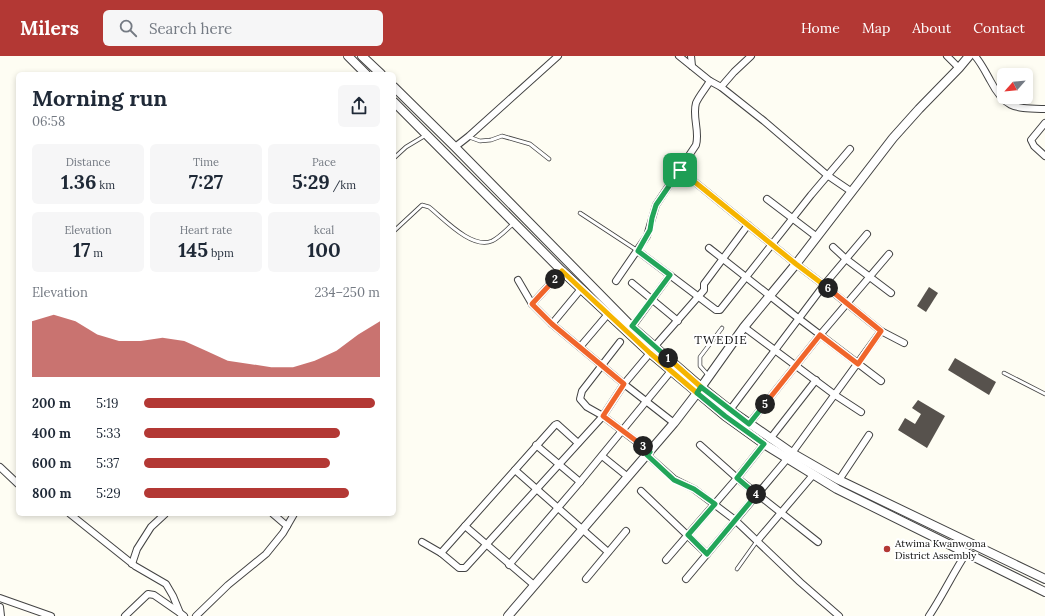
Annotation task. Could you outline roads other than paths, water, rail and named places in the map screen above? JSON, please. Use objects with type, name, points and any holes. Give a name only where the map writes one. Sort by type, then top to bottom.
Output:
[{"type":"street","points":[[348,56],[364,72]]},
{"type":"street","points":[[362,56],[379,72]]},
{"type":"street","points":[[455,147],[558,56]]},
{"type":"street","points":[[679,56],[764,121],[827,175],[852,192]]},
{"type":"street","points":[[691,56],[692,66]]},
{"type":"street","points":[[721,87],[751,56]]},
{"type":"street","points":[[947,56],[959,68]]},
{"type":"street","points":[[508,616],[674,423],[744,327],[796,264],[889,144],[914,114],[969,56]]},
{"type":"street","points":[[975,56],[979,60],[1003,101],[1009,106],[1045,109]]},
{"type":"street","points":[[616,281],[638,251],[650,230],[656,205],[696,145],[698,139],[695,117],[696,103],[710,81]]},
{"type":"street","points":[[396,89],[632,326],[671,371],[749,424],[767,442]]},
{"type":"street","points":[[396,104],[562,271],[608,314],[699,390],[725,416],[789,456],[813,475],[837,490],[967,552],[1045,592]]},
{"type":"street","points":[[1045,123],[1031,140],[1034,146],[1045,156]]},
{"type":"street","points":[[638,251],[716,310],[720,310],[827,175],[850,149]]},
{"type":"street","points":[[680,170],[881,331],[904,343]]},
{"type":"street","points":[[767,199],[817,237]]},
{"type":"street","points":[[422,542],[441,553],[459,568],[465,568],[603,416],[624,384],[699,297],[704,290],[704,284],[748,225]]},
{"type":"street","points":[[730,410],[824,284],[867,234]]},
{"type":"street","points":[[833,247],[846,259],[891,293]]},
{"type":"street","points":[[709,248],[881,381]]},
{"type":"street","points":[[749,424],[820,335],[889,254]]},
{"type":"street","points":[[532,304],[562,271]]},
{"type":"street","points":[[632,326],[670,275]]},
{"type":"street","points":[[518,280],[532,304],[552,324],[646,402],[674,423]]},
{"type":"street","points":[[632,283],[678,321]]},
{"type":"street","points":[[552,324],[581,289]]},
{"type":"street","points":[[580,347],[608,314]]},
{"type":"street","points":[[744,327],[835,395],[861,412]]},
{"type":"street","points":[[686,579],[789,456],[881,331]]},
{"type":"street","points":[[620,342],[582,391],[580,398],[587,406],[603,416],[648,453],[674,480],[694,489],[735,520],[800,582],[839,616]]},
{"type":"street","points":[[509,565],[602,456],[671,371]]},
{"type":"street","points":[[666,560],[767,442],[816,380]]},
{"type":"street","points":[[441,553],[555,425],[557,424],[578,443]]},
{"type":"street","points":[[838,480],[869,436]]},
{"type":"street","points":[[536,445],[580,482]]},
{"type":"street","points":[[700,445],[737,478],[818,542]]},
{"type":"street","points":[[602,456],[628,478]]},
{"type":"street","points":[[789,456],[1045,579]]},
{"type":"street","points":[[0,467],[16,482]]},
{"type":"street","points":[[515,470],[608,552]]},
{"type":"street","points":[[757,541],[813,475]]},
{"type":"street","points":[[641,491],[707,554]]},
{"type":"street","points":[[72,516],[132,564],[166,584],[174,596],[182,614]]},
{"type":"street","points":[[132,564],[137,549],[152,527],[162,516]]},
{"type":"street","points":[[275,516],[287,526]]},
{"type":"street","points":[[196,616],[228,585],[266,554],[293,516]]},
{"type":"street","points":[[465,526],[534,585]]},
{"type":"street","points":[[586,579],[626,531]]},
{"type":"street","points":[[930,616],[956,568],[967,552]]},
{"type":"street","points":[[125,616],[148,594],[154,595],[182,614]]},
{"type":"street","points":[[0,598],[51,616]]},
{"type":"street","points":[[0,607],[2,616]]},
{"type":"lane","points":[[396,156],[406,147],[426,135]]},
{"type":"lane","points":[[469,136],[480,141],[491,140],[502,136],[530,144],[549,160]]},
{"type":"lane","points":[[396,229],[422,205],[429,207],[460,233],[472,240],[482,243],[491,241],[514,223]]},
{"type":"lane","points":[[580,213],[638,251]]},
{"type":"lane","points":[[709,377],[700,366],[700,357],[722,328]]},
{"type":"lane","points":[[1004,373],[1045,394]]},
{"type":"lane","points":[[737,569],[757,541]]},
{"type":"place","name":"Atwima Kwanwoma District Assembly","points":[[887,549]]},
{"type":"district","name":"TWEDIE","points":[[721,339]]}]
